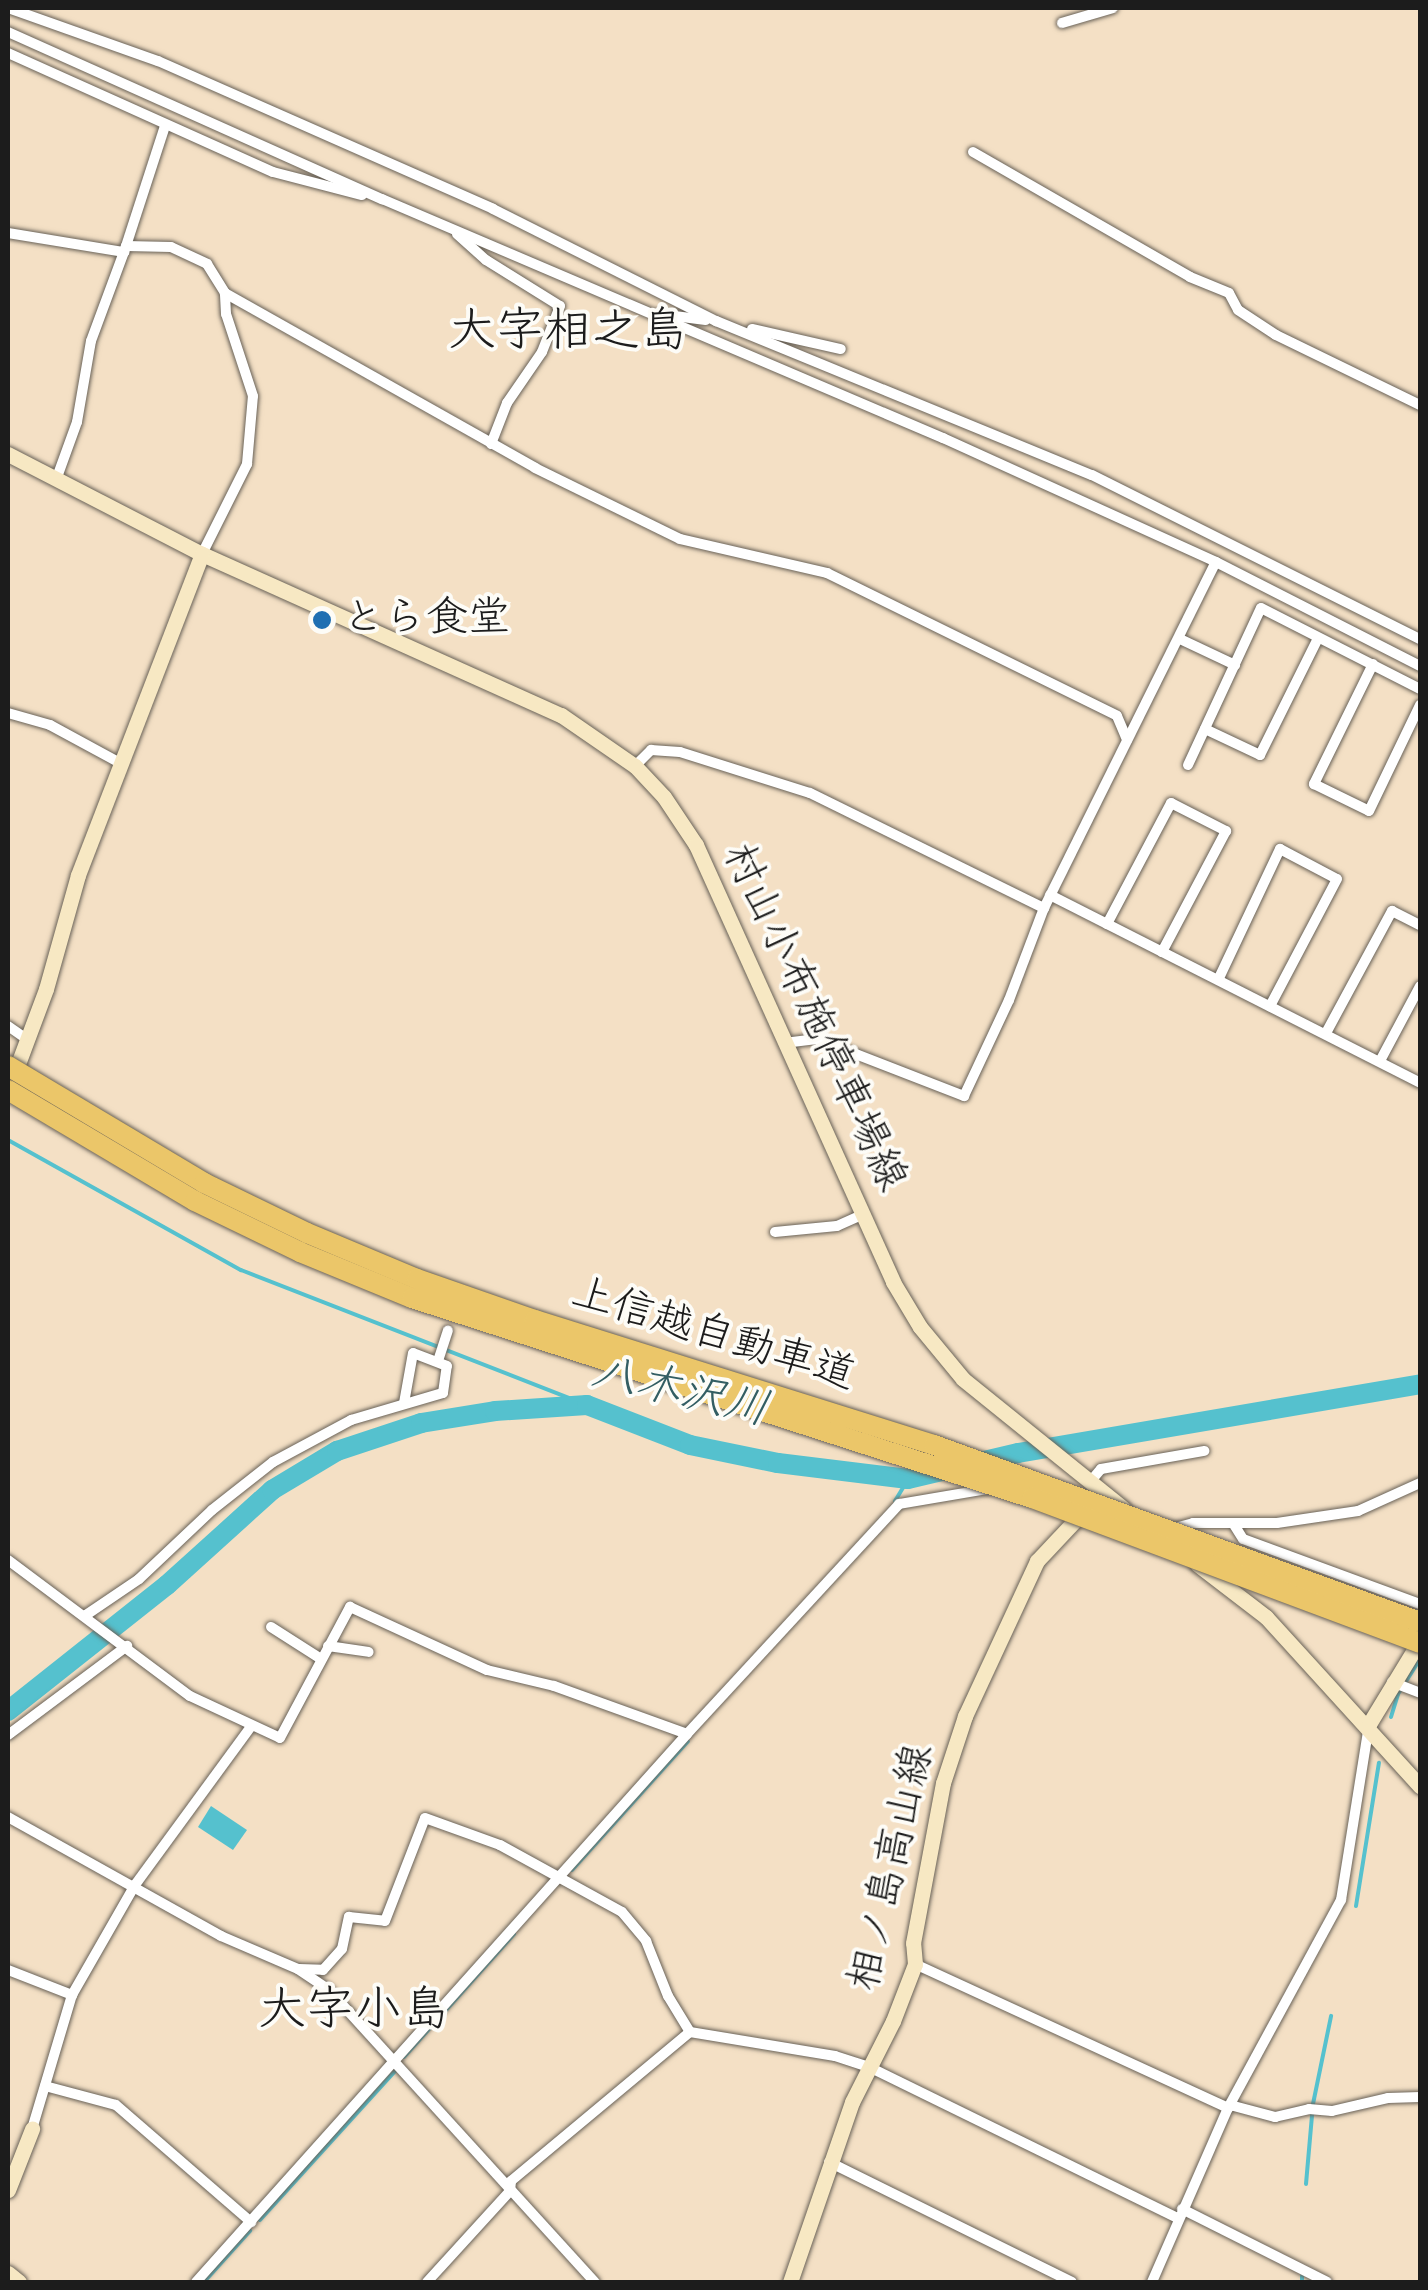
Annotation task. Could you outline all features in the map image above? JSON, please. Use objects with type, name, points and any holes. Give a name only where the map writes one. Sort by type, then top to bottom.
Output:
[{"type":"highway","name":"上信越自動車道","points":[[8,1066],[204,1183],[307,1233],[417,1278],[934,1445],[1420,1622]]},
{"type":"highway","name":"上信越自動車道","points":[[8,1092],[194,1200],[300,1252],[398,1292],[530,1339],[1032,1498],[1420,1641]]},
{"type":"main road","name":"村山小布施停車場線","points":[[8,454],[202,554],[561,715],[635,766],[664,797],[696,845],[893,1282],[942,1357],[1105,1495],[1266,1617],[1369,1724],[1420,1786]]},
{"type":"main road","points":[[8,1092],[28,1040],[78,875],[202,554]]},
{"type":"main road","name":"相ノ島高山線","points":[[790,2282],[829,2162],[869,2067],[894,2021],[915,1964],[913,1944],[943,1783],[965,1716],[1037,1561],[1105,1495]]},
{"type":"main road","points":[[1369,1724],[1400,1685],[1420,1641]]},
{"type":"main road","points":[[8,2190],[32,2129]]},
{"type":"main road","points":[[8,2273],[18,2282]]},
{"type":"street","points":[[8,8],[158,61],[493,210],[716,321],[1092,475],[1420,639]]},
{"type":"street","points":[[1062,23],[1113,8]]},
{"type":"street","points":[[8,32],[382,199],[943,438],[1216,562],[1420,666]]},
{"type":"street","points":[[8,53],[272,172],[382,199]]},
{"type":"street","points":[[56,480],[77,422],[91,341],[164,126]]},
{"type":"street","points":[[973,152],[1190,277],[1229,293],[1238,310],[1276,335],[1420,405]]},
{"type":"street","points":[[449,227],[486,260],[560,306],[542,352],[507,403],[491,444]]},
{"type":"street","points":[[8,233],[125,249],[171,247],[208,264],[225,292],[226,314],[253,396],[247,464],[202,554]]},
{"type":"street","points":[[225,292],[491,444],[680,539],[827,572],[1117,716],[1128,740]]},
{"type":"street","points":[[643,312],[716,321],[841,349]]},
{"type":"street","points":[[784,1043],[816,1039],[964,1096],[1009,1000],[1050,895],[1216,562]]},
{"type":"street","points":[[1188,765],[1261,608],[1420,688]]},
{"type":"street","points":[[1205,730],[1260,755],[1318,638]]},
{"type":"street","points":[[1180,639],[1235,665]]},
{"type":"street","points":[[1373,664],[1314,784],[1369,811],[1420,705]]},
{"type":"street","points":[[8,714],[50,725],[120,762]]},
{"type":"street","points":[[635,766],[651,750],[680,752],[810,793],[1044,908]]},
{"type":"street","points":[[1107,924],[1170,804],[1226,831],[1162,952]]},
{"type":"street","points":[[1218,978],[1280,849],[1336,880],[1270,1006]]},
{"type":"street","points":[[1050,895],[1420,1083]]},
{"type":"street","points":[[1326,1033],[1392,911],[1420,925]]},
{"type":"street","points":[[1380,1060],[1420,986]]},
{"type":"street","points":[[8,1026],[28,1040]]},
{"type":"street","points":[[775,1232],[838,1226],[864,1214]]},
{"type":"street","points":[[438,1362],[448,1331]]},
{"type":"street","points":[[88,1616],[138,1579],[212,1510],[274,1462],[351,1420],[443,1394],[447,1366],[413,1353],[404,1403]]},
{"type":"street","points":[[196,2282],[687,1734],[900,1504],[1082,1476],[1101,1469],[1204,1451]]},
{"type":"street","points":[[1155,1532],[1193,1523],[1277,1523],[1358,1512],[1420,1483]]},
{"type":"street","points":[[1233,1523],[1243,1538],[1420,1604]]},
{"type":"street","points":[[8,1560],[88,1616],[190,1696],[250,1728],[280,1738],[350,1607],[486,1670],[554,1686],[687,1734]]},
{"type":"street","points":[[270,1627],[321,1659]]},
{"type":"street","points":[[8,1735],[127,1646]]},
{"type":"street","points":[[328,1646],[370,1652]]},
{"type":"street","points":[[1400,1685],[1420,1693]]},
{"type":"street","points":[[1152,2282],[1229,2106],[1342,1900],[1369,1724]]},
{"type":"street","points":[[32,2129],[72,1995],[135,1885],[250,1728]]},
{"type":"street","points":[[8,1817],[221,1936],[298,1969],[329,1990],[594,2282]]},
{"type":"street","points":[[298,1969],[323,1970],[342,1949],[350,1917],[384,1921],[425,1818],[500,1845],[622,1912],[646,1941],[668,1996],[690,2032]]},
{"type":"street","points":[[915,1964],[1229,2106],[1275,2117],[1420,2097]]},
{"type":"street","points":[[8,1970],[72,1995]]},
{"type":"street","points":[[427,2282],[510,2191],[510,2180],[690,2032],[836,2056],[869,2067],[1327,2282]]},
{"type":"street","points":[[45,2086],[116,2105],[251,2222]]},
{"type":"street","points":[[829,2162],[1072,2282]]},
{"type":"water","points":[[211,1806],[247,1830],[233,1850],[198,1827]]},
{"type":"waterway","points":[[8,1140],[241,1270],[587,1405]]},
{"type":"waterway","name":"八木沢川","points":[[8,1711],[167,1585],[272,1490],[337,1451],[421,1423],[495,1411],[587,1405],[690,1445],[778,1463],[908,1479],[1018,1453],[1420,1384]]},
{"type":"waterway","points":[[895,1501],[908,1479]]},
{"type":"waterway","points":[[1391,1717],[1398,1694],[1420,1659]]},
{"type":"waterway","points":[[572,1870],[688,1741]]},
{"type":"waterway","points":[[1356,1906],[1379,1763]]},
{"type":"waterway","points":[[404,2057],[514,1934]]},
{"type":"waterway","points":[[1306,2184],[1313,2104],[1331,2016]]},
{"type":"waterway","points":[[260,2220],[398,2068]]},
{"type":"waterway","points":[[204,2282],[250,2231]]},
{"type":"waterway","points":[[1302,2276],[1302,2282]]},
{"type":"place","name":"とら食堂","points":[[322,620]]},
{"type":"district","name":"大字相之島","points":[[568,334]]},
{"type":"district","name":"大字小島","points":[[354,2013]]}]
